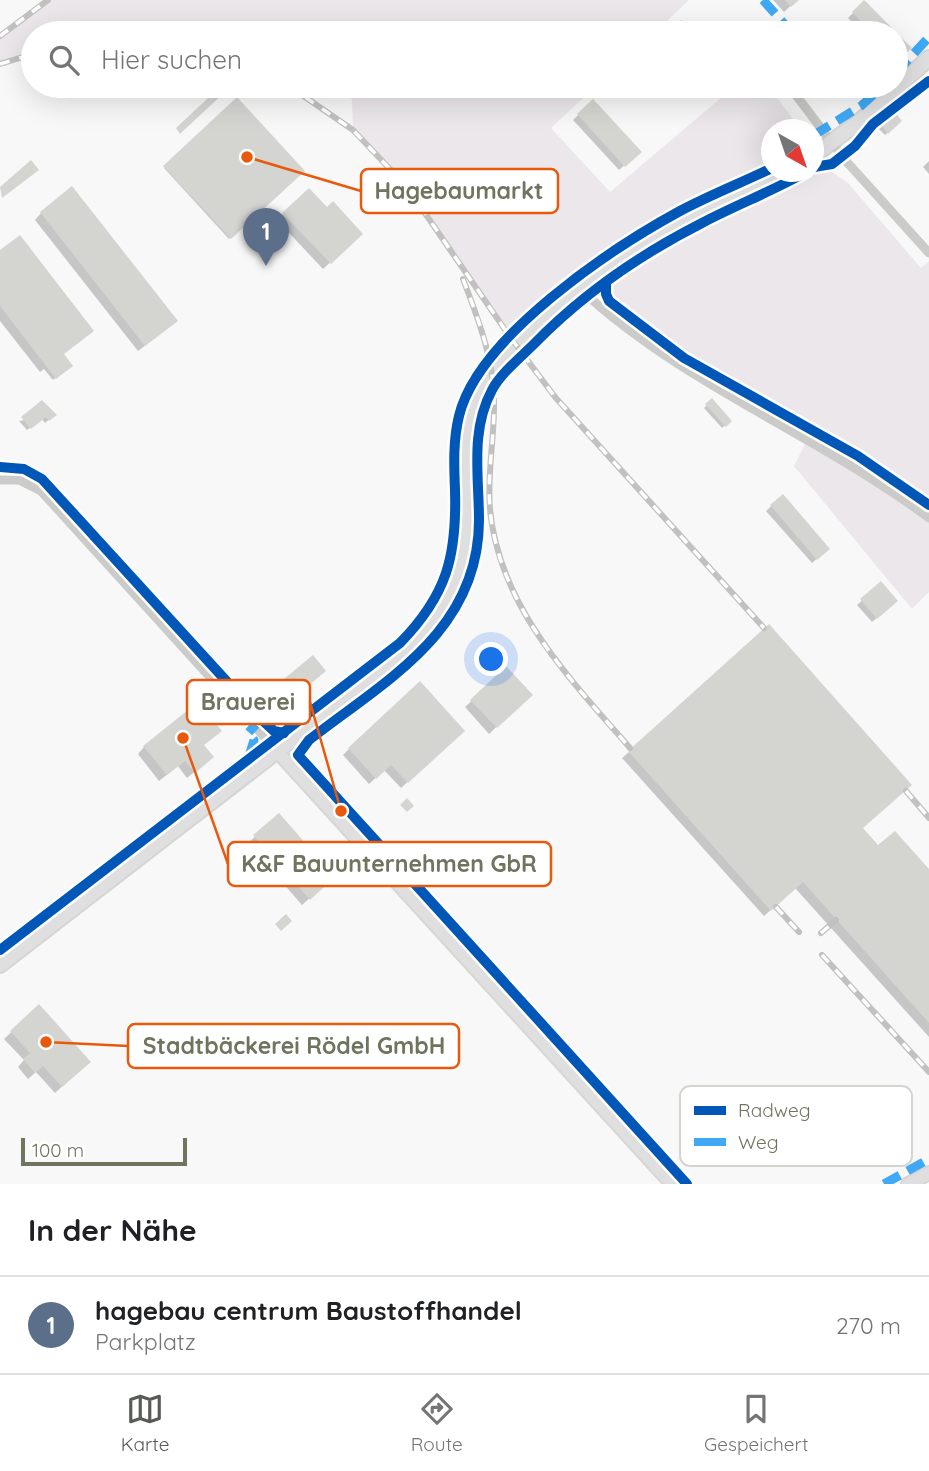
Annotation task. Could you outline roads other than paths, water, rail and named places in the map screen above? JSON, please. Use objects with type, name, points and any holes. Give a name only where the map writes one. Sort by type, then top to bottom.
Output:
[{"type":"main road","points":[[908,76],[929,58]]},
{"type":"main road","points":[[824,148],[883,98]]},
{"type":"main road","points":[[0,965],[401,655],[441,612],[455,587],[464,554],[467,521],[466,439],[475,404],[485,384],[505,359],[580,289],[659,236],[766,182]]},
{"type":"main road","points":[[277,751],[672,1184]]},
{"type":"main road","points":[[908,1184],[929,1173]]},
{"type":"street","points":[[798,98],[832,142],[929,253]]},
{"type":"street","points":[[580,289],[674,364],[838,457],[929,517]]},
{"type":"street","points":[[0,480],[19,480],[41,491],[277,751]]},
{"type":"railway","points":[[0,36],[48,0]]},
{"type":"railway","points":[[0,64],[21,58]]},
{"type":"railway","points":[[306,98],[353,130],[407,187],[510,337],[555,397],[764,628]]},
{"type":"railway","points":[[463,279],[480,326],[492,374],[494,407],[490,509],[496,544],[507,577],[540,639],[630,748]]},
{"type":"railway","points":[[906,791],[929,818]]},
{"type":"railway","points":[[776,907],[799,932]]},
{"type":"railway","points":[[821,933],[836,920]]},
{"type":"railway","points":[[822,955],[929,1072]]},
{"type":"place","name":"Hagebaumarkt","points":[[247,157]]},
{"type":"place","name":"hagebau centrum Baustoffhandel","points":[[266,266]]},
{"type":"place","name":"K&F Bauunternehmen GbR","points":[[183,738]]},
{"type":"place","name":"Brauerei","points":[[341,811]]},
{"type":"place","name":"Stadtbäckerei Rödel GmbH","points":[[46,1042]]}]
